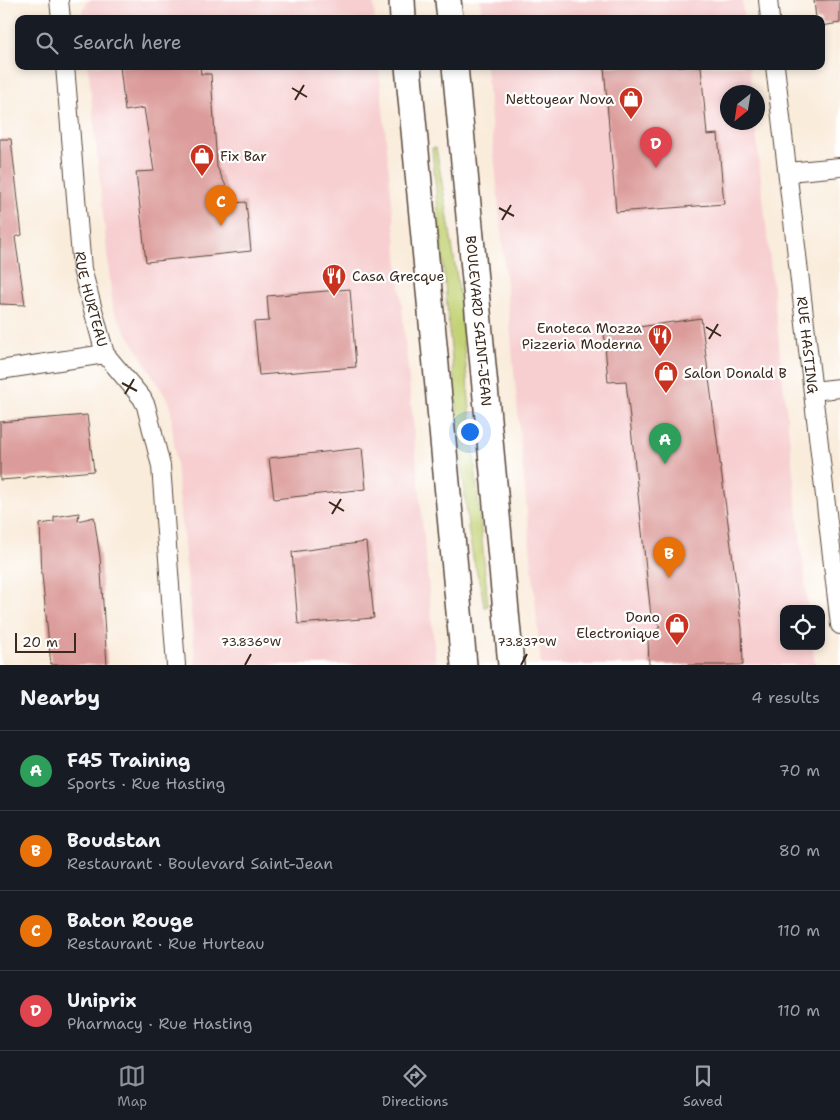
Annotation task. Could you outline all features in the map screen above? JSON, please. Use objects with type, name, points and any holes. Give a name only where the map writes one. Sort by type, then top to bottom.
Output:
[{"type":"main road","points":[[402,0],[403,15]]},
{"type":"main road","points":[[448,0],[450,15]]},
{"type":"main road","points":[[408,70],[465,661]]},
{"type":"main road","name":"BOULEVARD SAINT-JEAN","points":[[455,70],[511,665]]},
{"type":"street","points":[[59,0],[61,15]]},
{"type":"street","points":[[768,0],[770,15]]},
{"type":"street","name":"RUE HURTEAU","points":[[65,70],[82,269],[106,354],[142,398],[146,406],[161,466],[176,665]]},
{"type":"street","name":"RUE HASTING","points":[[775,70],[839,615]]},
{"type":"street","points":[[788,172],[840,167]]},
{"type":"street","points":[[0,370],[106,354]]},
{"type":"street","points":[[813,390],[840,388]]},
{"type":"shaded area","points":[[89,0],[373,0],[375,15],[83,15],[82,10]]},
{"type":"shaded area","points":[[480,0],[742,0],[744,15],[482,15]]},
{"type":"shaded area","points":[[88,70],[379,70],[436,665],[196,665],[170,404],[113,310]]},
{"type":"shaded area","points":[[486,70],[749,70],[751,85],[720,85],[720,130],[756,130],[808,605],[780,605],[780,650],[813,650],[815,665],[541,665]]},
{"type":"green space","points":[[432,148],[436,148],[459,291],[488,606],[484,607],[468,527]]},
{"type":"building","points":[[814,0],[840,0],[840,23],[825,25],[825,15],[816,15]]},
{"type":"building","points":[[120,70],[200,70],[201,74],[211,74],[217,167],[234,203],[246,202],[251,251],[146,262],[136,172],[154,171],[144,108],[125,111]]},
{"type":"building","points":[[604,70],[701,70],[707,135],[718,134],[724,204],[616,212]]},
{"type":"building","points":[[0,139],[11,139],[22,235],[15,237],[25,305],[0,304]]},
{"type":"building","points":[[350,289],[356,367],[259,375],[254,322],[269,321],[267,296]]},
{"type":"building","points":[[701,318],[742,629],[743,665],[649,665],[648,640],[660,626],[651,616],[626,381],[608,382],[604,332]]},
{"type":"building","points":[[87,415],[94,471],[0,480],[0,422]]},
{"type":"building","points":[[362,448],[366,489],[274,499],[269,458]]},
{"type":"building","points":[[79,513],[78,521],[94,517],[100,557],[107,665],[51,665],[42,575],[40,524],[54,522],[54,517]]},
{"type":"building","points":[[366,542],[374,618],[298,624],[292,552]]},
{"type":"place","name":"Nettoyear Nova","points":[[631,120]]},
{"type":"place","name":"Uniprix","points":[[656,168]]},
{"type":"place","name":"Fix Bar","points":[[202,177]]},
{"type":"place","name":"Baton Rouge","points":[[221,226]]},
{"type":"place","name":"Casa Grecque","points":[[334,297]]},
{"type":"place","name":"Enoteca Mozza Pizzeria Moderna","points":[[660,357]]},
{"type":"place","name":"Salon Donald B","points":[[666,394]]},
{"type":"place","name":"F45 Training","points":[[665,464]]},
{"type":"place","name":"Boudstan","points":[[669,578]]},
{"type":"place","name":"Dono Electronique","points":[[677,646]]}]
